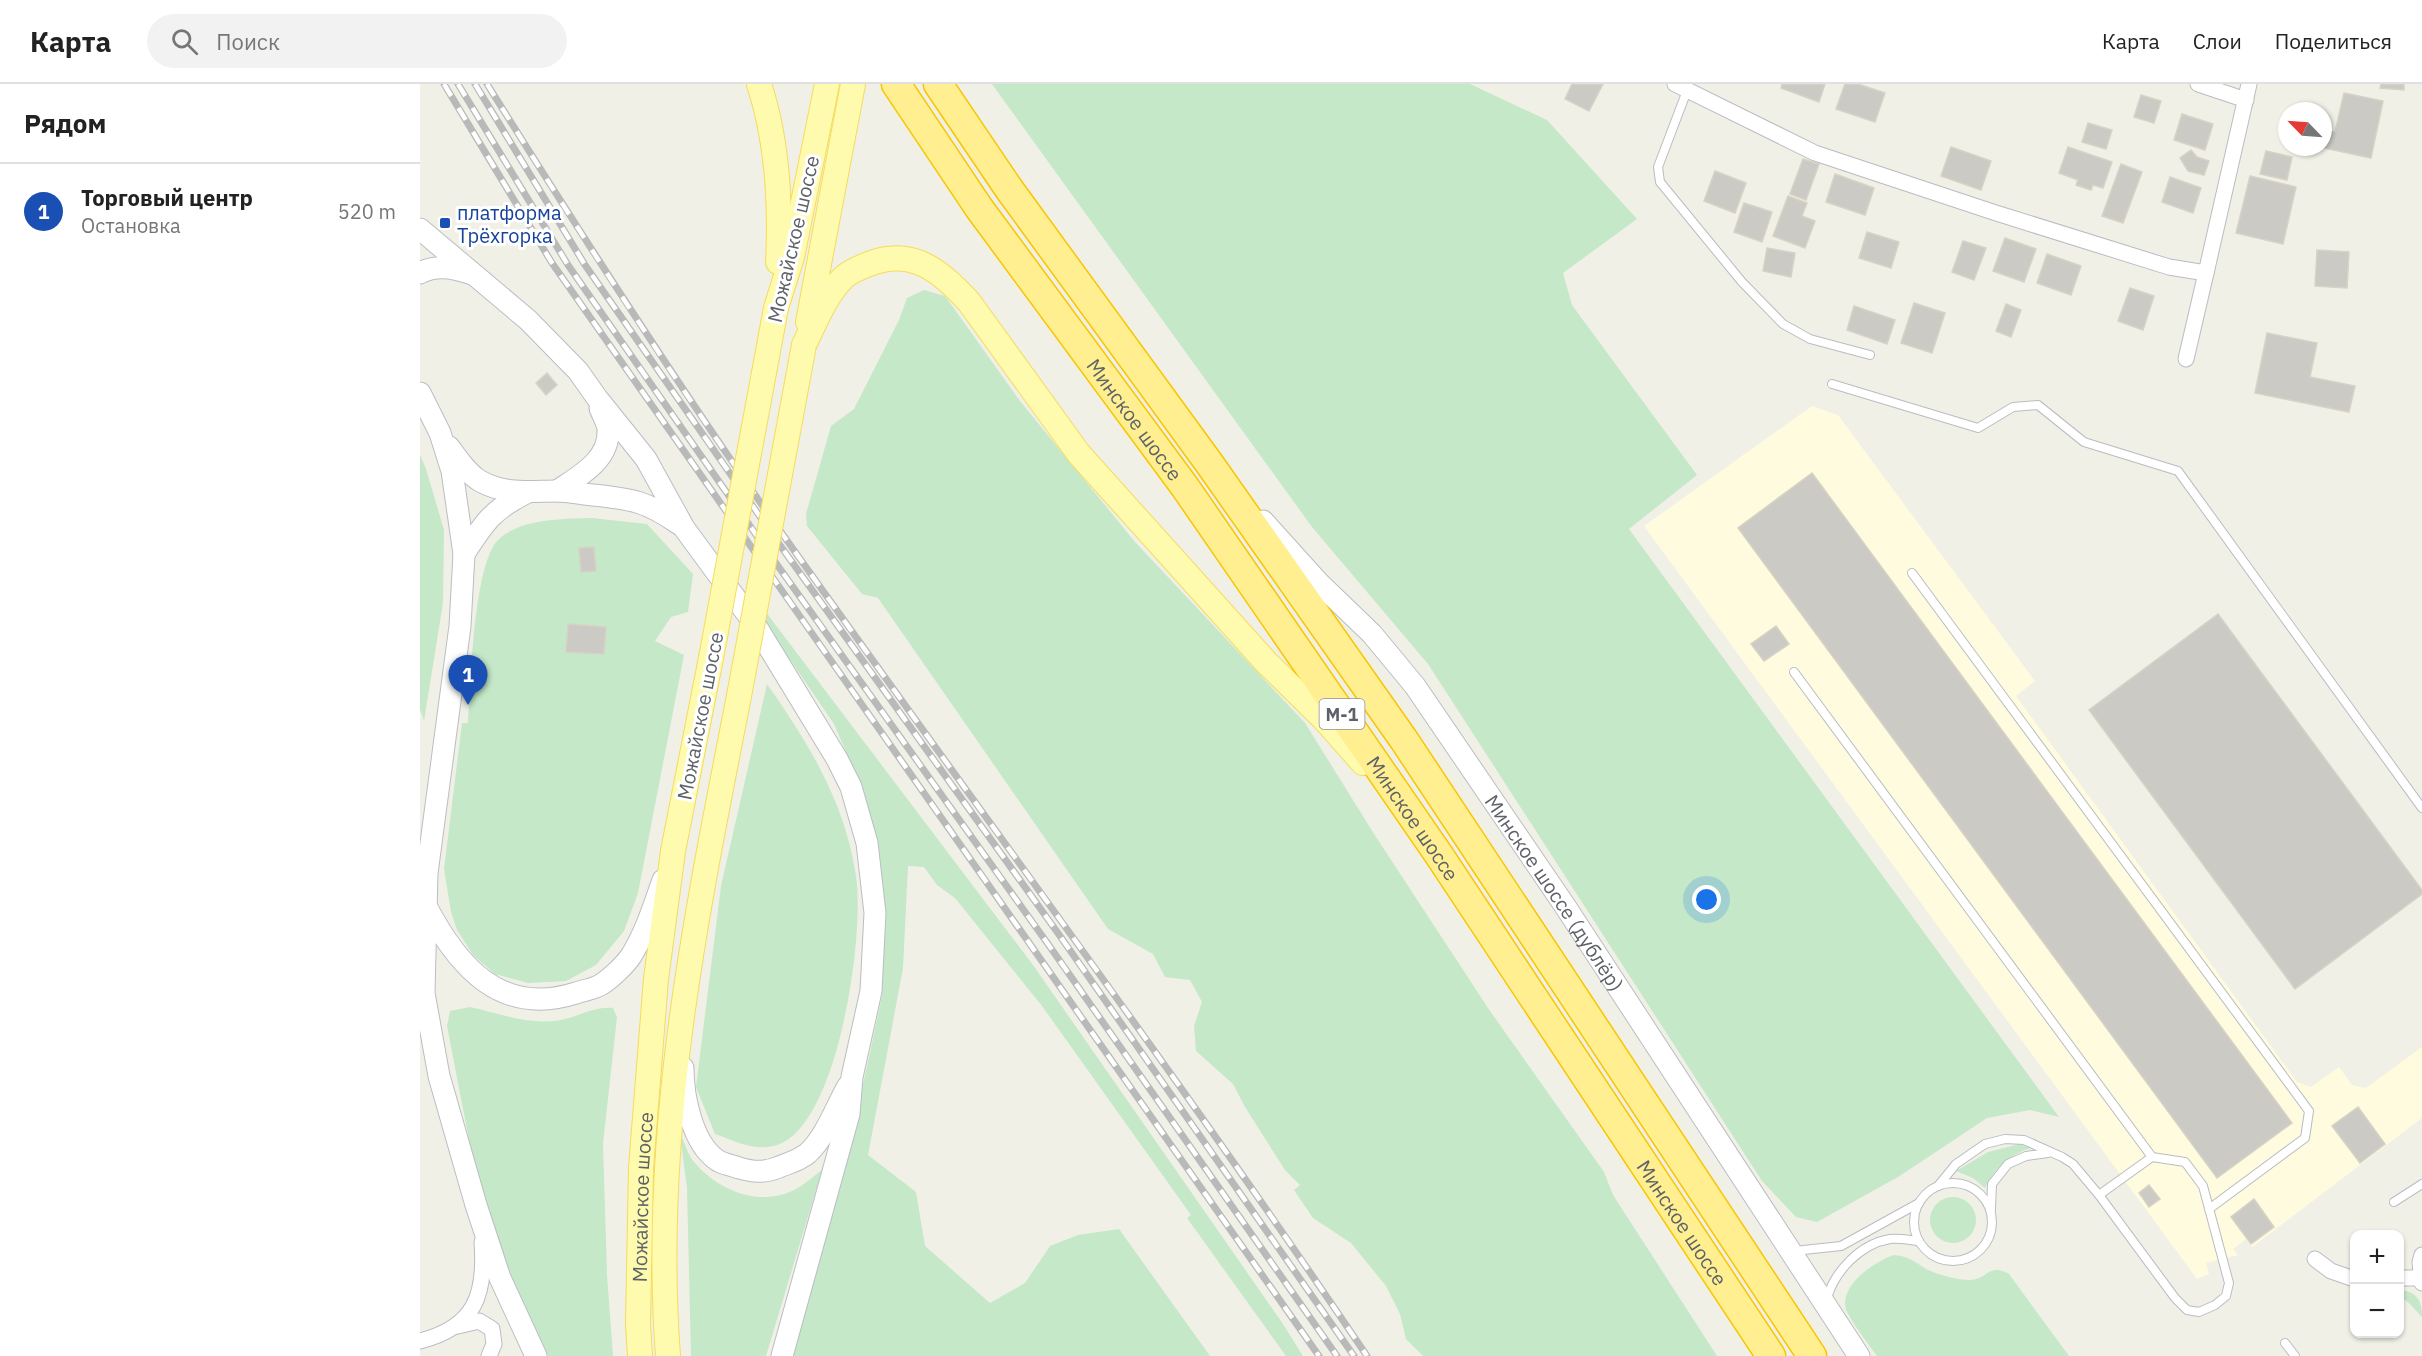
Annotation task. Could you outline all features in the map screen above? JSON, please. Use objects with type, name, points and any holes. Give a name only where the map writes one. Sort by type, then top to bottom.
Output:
[{"type":"highway","name":"Минское шоссе","points":[[896,84],[979,208],[1185,488],[1439,855],[1772,1356]]},
{"type":"highway","name":"Минское шоссе","points":[[938,84],[1009,189],[1209,463],[1404,740],[1812,1356]]},
{"type":"main road","points":[[759,84],[766,105],[778,171],[780,228],[776,308]]},
{"type":"main road","name":"Можайское шоссе","points":[[640,1356],[638,1247],[645,1103],[656,980],[674,851],[776,308],[792,257],[827,84]]},
{"type":"main road","name":"Можайское шоссе","points":[[668,1356],[665,1245],[668,1130],[682,1002],[853,84]]},
{"type":"main road","points":[[804,345],[827,302],[844,277],[882,258],[906,258],[927,265],[952,283],[969,302],[1079,454],[1265,661],[1325,720],[1439,855]]},
{"type":"street","points":[[2198,84],[2246,100]]},
{"type":"street","points":[[2186,358],[2249,84]]},
{"type":"street","points":[[1684,86],[1815,153],[2159,264],[2206,273]]},
{"type":"street","points":[[420,229],[479,276],[528,320],[578,371],[646,459],[684,528],[756,626],[819,726],[854,798],[867,843],[875,913],[871,991],[852,1077],[849,1114],[782,1356]]},
{"type":"street","points":[[420,273],[426,270],[446,268],[479,276]]},
{"type":"street","points":[[420,393],[440,433],[462,465],[479,480],[497,488],[526,493],[557,491],[636,500],[658,509],[684,528]]},
{"type":"street","points":[[557,491],[602,456],[608,430],[597,398]]},
{"type":"street","points":[[440,433],[452,471],[464,554],[460,626],[433,818],[424,903],[424,993],[439,1076],[481,1218],[500,1278],[536,1356]]},
{"type":"street","name":"Минское шоссе (дублёр)","points":[[1209,463],[1318,582],[1372,634],[1415,686],[1565,906],[1859,1356]]},
{"type":"street","points":[[464,554],[485,521],[505,504],[526,493]]},
{"type":"street","points":[[424,903],[455,955],[483,981],[502,991],[533,1000],[558,999],[601,985],[630,957],[648,924],[674,851]]},
{"type":"street","points":[[682,1002],[683,1087],[691,1119],[704,1146],[717,1161],[752,1172],[766,1172],[801,1159],[810,1152],[819,1138],[852,1077]]},
{"type":"street","points":[[420,1341],[456,1326],[468,1315],[478,1298],[482,1285],[484,1262],[481,1218]]},
{"type":"street","points":[[2404,1279],[2421,1281],[2422,1255]]},
{"type":"street","points":[[2315,1259],[2331,1271],[2350,1277]]},
{"type":"street","points":[[456,1326],[479,1321],[492,1329],[494,1344],[489,1356]]},
{"type":"lane","points":[[1684,86],[1658,166],[1660,182],[1742,282],[1783,324],[1810,339],[1870,356]]},
{"type":"lane","points":[[1832,384],[1978,428],[2013,407],[2038,405],[2084,441],[2178,471],[2422,808]]},
{"type":"lane","points":[[1912,573],[2309,1111],[2305,1138],[2209,1209]]},
{"type":"lane","points":[[1794,672],[2152,1157]]},
{"type":"lane","points":[[2050,1153],[2026,1156],[2008,1164],[1992,1184],[1990,1212],[1992,1225],[1989,1237],[1983,1248],[1973,1256],[1961,1261],[1948,1262],[1926,1251],[1918,1241],[1914,1228],[1914,1215],[1919,1203],[1927,1193],[1938,1186],[1956,1164],[1985,1144],[2005,1139],[2024,1140],[2073,1164],[2099,1195],[2175,1298],[2187,1310],[2199,1312],[2216,1305],[2226,1296],[2229,1283],[2203,1186],[2185,1162],[2152,1157],[2099,1195]]},
{"type":"lane","points":[[1938,1186],[1951,1183],[1964,1185],[1976,1191],[1985,1200],[1990,1212]]},
{"type":"lane","points":[[2394,1202],[2422,1184]]},
{"type":"lane","points":[[1790,1251],[1841,1246],[1919,1203]]},
{"type":"lane","points":[[1825,1306],[1832,1282],[1846,1264],[1867,1248],[1890,1239],[1918,1241]]},
{"type":"lane","points":[[2285,1343],[2295,1356]]},
{"type":"shaded area","points":[[1812,406],[1838,415],[2035,681],[2016,696],[2297,1082],[2311,1087],[2339,1067],[2352,1085],[2366,1088],[2422,1047],[2422,1118],[2252,1247],[2246,1239],[2233,1249],[2238,1255],[2206,1263],[2209,1274],[2197,1279],[1644,526]]},
{"type":"green space","points":[[992,84],[1470,84],[1547,120],[1637,219],[1563,273],[1572,305],[1697,475],[1629,529],[2059,1117],[2030,1110],[1987,1118],[1898,1177],[1817,1222],[1796,1217],[1762,1181],[1428,664],[1312,527]]},
{"type":"green space","points":[[924,290],[945,296],[1020,401],[1135,542],[1305,723],[1376,837],[1490,1011],[1604,1172],[1613,1195],[1717,1356],[1423,1356],[1406,1339],[1400,1314],[1386,1286],[1351,1243],[1313,1218],[1294,1190],[1300,1185],[1285,1170],[1233,1084],[1196,1051],[1194,1026],[1202,1002],[1190,980],[1165,977],[1153,954],[1108,929],[878,598],[862,594],[807,526],[806,514],[831,426],[854,409],[899,320],[907,298]]},
{"type":"green space","points":[[420,455],[444,530],[443,603],[424,721],[420,709]]},
{"type":"green space","points":[[592,518],[647,524],[693,574],[688,612],[671,617],[655,641],[684,655],[638,893],[624,931],[596,965],[566,981],[528,983],[495,974],[473,955],[457,930],[451,912],[444,869],[462,723],[468,723],[475,625],[484,572],[490,552],[499,539],[508,532],[531,523]]},
{"type":"green space","points":[[762,607],[1033,965],[1303,1356],[1286,1356],[1187,1218],[1191,1215],[1042,1006],[955,898],[937,885],[924,867],[908,866],[903,968],[868,1155],[916,1192],[925,1246],[990,1303],[1025,1283],[1050,1246],[1078,1235],[1119,1229],[1210,1356],[791,1356],[853,1128],[868,1062],[882,996],[884,924],[880,858],[861,787],[834,724],[765,623]]},
{"type":"green space","points":[[767,684],[811,752],[834,799],[851,849],[858,903],[851,981],[832,1066],[817,1103],[799,1130],[777,1145],[761,1147],[745,1145],[715,1134],[696,1087],[721,886]]},
{"type":"green space","points":[[470,1007],[543,1022],[562,1020],[605,1008],[613,1008],[617,1017],[603,1144],[607,1275],[613,1356],[548,1356],[510,1274],[476,1176],[447,1026],[450,1011]]},
{"type":"green space","points":[[680,1134],[690,1157],[705,1173],[728,1189],[741,1194],[769,1197],[783,1194],[796,1189],[822,1170],[766,1356],[691,1356],[687,1188]]},
{"type":"green space","points":[[2020,1144],[2031,1148],[2016,1154],[2004,1163],[1993,1174],[1985,1188],[1973,1178],[1956,1171],[1988,1152]]},
{"type":"green space","points":[[1953,1197],[1969,1204],[1976,1220],[1969,1236],[1953,1243],[1937,1236],[1930,1220],[1937,1204]]},
{"type":"green space","points":[[1894,1255],[1908,1258],[1932,1272],[1960,1279],[1976,1279],[1997,1270],[2009,1274],[2069,1356],[1877,1356],[1850,1318],[1845,1303],[1847,1293],[1859,1276],[1877,1263]]},
{"type":"green space","points":[[2404,1291],[2414,1295],[2420,1302],[2422,1317],[2404,1300]]},
{"type":"building","points":[[1572,84],[1603,84],[1589,111],[1565,99]]},
{"type":"building","points":[[1782,84],[1825,84],[1819,102],[1781,88]]},
{"type":"building","points":[[1845,84],[1858,84],[1885,93],[1875,122],[1836,109]]},
{"type":"building","points":[[2381,84],[2404,84],[2404,90],[2380,88]]},
{"type":"building","points":[[2344,93],[2383,101],[2371,158],[2332,150],[2332,132],[2335,132]]},
{"type":"building","points":[[2141,95],[2161,101],[2154,123],[2134,117]]},
{"type":"building","points":[[2182,114],[2213,124],[2205,150],[2174,140]]},
{"type":"building","points":[[2088,123],[2112,130],[2106,149],[2082,142]]},
{"type":"building","points":[[1951,147],[1991,161],[1981,190],[1941,176]]},
{"type":"building","points":[[2068,147],[2112,162],[2103,188],[2093,185],[2091,190],[2076,185],[2078,180],[2059,173]]},
{"type":"building","points":[[2191,150],[2197,157],[2209,161],[2204,175],[2188,171],[2180,158]]},
{"type":"building","points":[[2266,151],[2278,154],[2278,156],[2292,157],[2287,180],[2260,174]]},
{"type":"building","points":[[1803,159],[1819,164],[1806,200],[1790,194]]},
{"type":"building","points":[[2121,164],[2142,172],[2123,223],[2102,216]]},
{"type":"building","points":[[1715,171],[1746,183],[1735,213],[1704,201]]},
{"type":"building","points":[[1835,174],[1874,188],[1865,215],[1826,202]]},
{"type":"building","points":[[2250,176],[2296,187],[2283,244],[2236,233]]},
{"type":"building","points":[[2170,177],[2201,188],[2193,213],[2162,202]]},
{"type":"building","points":[[1788,196],[1807,203],[1802,216],[1815,221],[1805,248],[1773,236]]},
{"type":"building","points":[[1744,203],[1772,212],[1762,242],[1734,232]]},
{"type":"building","points":[[1867,232],[1899,242],[1891,268],[1859,258]]},
{"type":"building","points":[[2005,238],[2036,249],[2024,282],[1993,271]]},
{"type":"building","points":[[1963,241],[1986,248],[1974,280],[1952,272]]},
{"type":"building","points":[[1767,248],[1795,253],[1791,277],[1763,271]]},
{"type":"building","points":[[2317,250],[2349,252],[2347,288],[2315,286]]},
{"type":"building","points":[[2047,254],[2081,266],[2071,295],[2037,283]]},
{"type":"building","points":[[2130,288],[2154,296],[2143,330],[2118,321]]},
{"type":"building","points":[[1914,303],[1945,313],[1932,353],[1901,343]]},
{"type":"building","points":[[2006,304],[2021,310],[2011,337],[1996,331]]},
{"type":"building","points":[[1854,306],[1895,320],[1887,344],[1847,330]]},
{"type":"building","points":[[2267,333],[2317,343],[2310,377],[2355,386],[2349,412],[2255,393]]},
{"type":"building","points":[[547,373],[557,385],[546,395],[536,383]]},
{"type":"building","points":[[1812,473],[2292,1123],[2217,1178],[1738,528]]},
{"type":"building","points":[[594,547],[596,571],[581,572],[579,548]]},
{"type":"building","points":[[2218,614],[2422,890],[2422,894],[2295,989],[2089,710]]},
{"type":"building","points":[[568,624],[606,627],[604,654],[566,652]]},
{"type":"building","points":[[1776,626],[1789,644],[1764,661],[1751,644]]},
{"type":"building","points":[[2358,1107],[2385,1144],[2360,1163],[2332,1126]]},
{"type":"building","points":[[2149,1185],[2160,1199],[2149,1207],[2139,1193]]},
{"type":"building","points":[[2254,1199],[2274,1227],[2251,1244],[2231,1217]]},
{"type":"railway","points":[[444,84],[552,263],[1319,1356]]},
{"type":"railway","points":[[458,84],[568,265],[773,559],[1048,944],[1337,1356]]},
{"type":"railway","points":[[475,84],[585,265],[777,541],[1060,936],[1354,1356]]},
{"type":"railway","points":[[487,84],[631,310],[781,532],[1224,1148],[1367,1356]]},
{"type":"place","name":"платформа Трёхгорка","points":[[445,223]]},
{"type":"place","name":"Торговый центр","points":[[468,705]]}]
